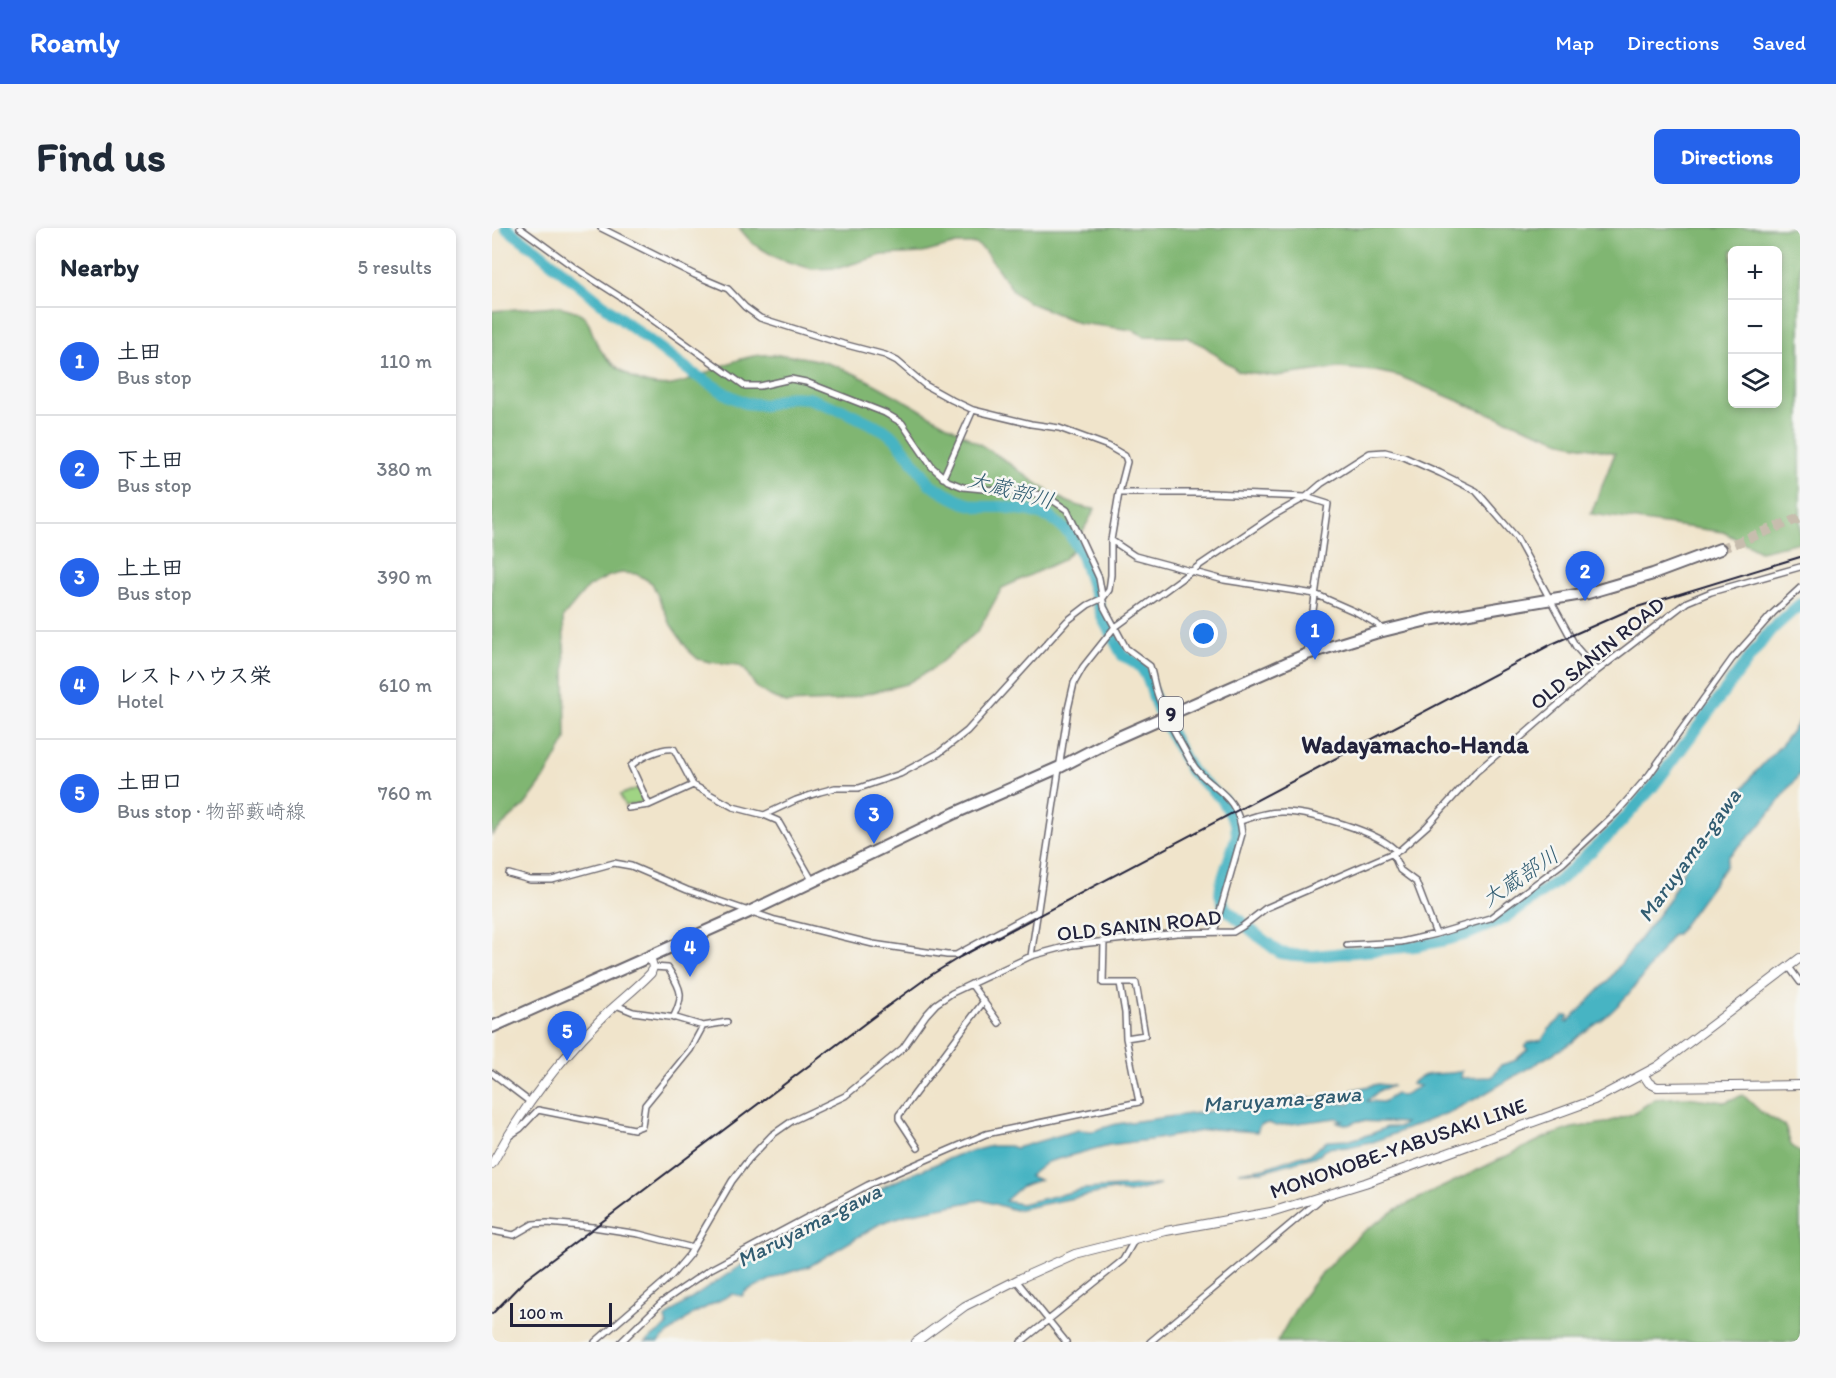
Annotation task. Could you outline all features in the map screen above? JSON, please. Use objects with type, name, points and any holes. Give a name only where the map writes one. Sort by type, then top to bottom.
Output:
[{"type":"highway","name":"9","points":[[492,1027],[749,912],[812,880],[1112,740],[1248,678],[1307,654],[1428,620],[1551,600],[1616,586],[1720,549]]},
{"type":"main road","points":[[492,1164],[530,1102],[563,1059],[650,974],[653,968],[650,956]]},
{"type":"main road","name":"MONONOBE-YABUSAKI LINE","points":[[916,1342],[964,1306],[1075,1254],[1136,1238],[1271,1212],[1365,1183],[1594,1100],[1643,1074],[1680,1050],[1800,958]]},
{"type":"main road","points":[[1643,1074],[1649,1083],[1658,1087],[1800,1085]]},
{"type":"street","points":[[520,228],[745,386],[760,386],[791,380],[806,382],[902,423],[932,467],[944,478],[963,487],[1043,495],[1067,510],[1099,578],[1104,607],[1114,628],[1126,648],[1150,666],[1157,693],[1191,761],[1226,795],[1241,821],[1242,834],[1214,932]]},
{"type":"street","points":[[601,228],[695,276],[728,289],[745,307],[760,318],[885,355],[897,361],[939,394],[973,410],[1031,424],[1059,428],[1108,446],[1125,456],[1127,462],[1111,540],[1109,590],[1103,598],[1088,605],[1067,621],[967,731],[939,753],[900,774],[859,788],[836,788],[820,792],[764,815]]},
{"type":"street","points":[[944,478],[973,410]]},
{"type":"street","points":[[1031,956],[1068,709],[1074,683],[1083,667],[1114,628],[1192,571],[1370,453],[1385,452],[1404,457],[1476,491],[1516,537],[1576,647],[1597,671]]},
{"type":"street","points":[[1119,493],[1210,493],[1306,497],[1328,504],[1307,654]]},
{"type":"street","points":[[1111,540],[1136,556],[1224,580],[1315,594],[1358,613],[1384,631]]},
{"type":"street","name":"OLD SANIN ROAD","points":[[595,1342],[683,1264],[732,1181],[772,1135],[792,1121],[845,1096],[903,1048],[926,1015],[936,1004],[952,993],[1031,956],[1072,945],[1178,933],[1233,932],[1266,908],[1395,853],[1427,826],[1476,772],[1500,751],[1520,738],[1597,671],[1687,602],[1722,589],[1800,567]]},
{"type":"street","points":[[1347,945],[1401,942],[1490,918],[1563,863],[1617,812],[1649,775],[1732,659],[1773,613],[1800,588]]},
{"type":"street","points":[[649,805],[631,766],[669,748],[674,749],[693,784],[733,807],[778,821],[812,880]]},
{"type":"street","points":[[628,808],[649,805],[693,784]]},
{"type":"street","points":[[1241,821],[1262,814],[1285,812],[1323,818],[1355,828],[1390,843],[1400,870],[1416,882],[1436,934]]},
{"type":"street","points":[[509,874],[530,880],[552,880],[614,863],[631,866],[749,912],[873,944],[946,955],[956,955],[1037,910]]},
{"type":"street","points":[[1104,941],[1103,983],[1136,983],[1144,1035],[1126,1038]]},
{"type":"street","points":[[1789,967],[1800,982]]},
{"type":"street","points":[[653,968],[668,968],[680,990],[680,1005],[673,1018]]},
{"type":"street","points":[[621,1342],[661,1303],[709,1270],[868,1185],[986,1134],[1138,1102],[1126,1038],[1120,983]]},
{"type":"street","points":[[971,984],[999,1023]]},
{"type":"street","points":[[918,1148],[899,1119],[899,1115],[984,1001]]},
{"type":"street","points":[[616,1005],[633,1012],[673,1018],[703,1026],[727,1022]]},
{"type":"street","points":[[508,1136],[520,1129],[538,1110],[634,1129],[642,1126],[645,1105],[690,1050],[703,1026]]},
{"type":"street","points":[[492,1073],[530,1102]]},
{"type":"street","points":[[1150,1342],[1318,1203],[1324,1195]]},
{"type":"street","points":[[492,1231],[514,1235],[533,1224],[546,1223],[639,1234],[693,1248]]},
{"type":"street","points":[[1021,1342],[1122,1260],[1136,1238]]},
{"type":"street","points":[[1016,1280],[1066,1342]]},
{"type":"green space","points":[[739,228],[1800,228],[1800,542],[1760,551],[1723,532],[1591,514],[1615,453],[1567,443],[1399,376],[1339,368],[1275,376],[1238,371],[1204,346],[1186,337],[1144,336],[1133,330],[1079,323],[1028,302],[1015,293],[984,250],[976,244],[956,244],[923,253],[882,255],[839,268],[812,269],[779,259],[753,244]]},
{"type":"green space","points":[[555,306],[578,312],[584,317],[596,343],[609,360],[633,378],[648,384],[663,386],[677,384],[730,363],[762,355],[795,356],[837,366],[964,434],[1057,496],[1070,503],[1095,509],[1073,549],[1063,560],[1002,588],[978,631],[934,668],[906,684],[837,701],[786,703],[756,687],[746,671],[739,665],[698,659],[689,651],[671,625],[652,583],[637,574],[621,573],[609,576],[588,587],[563,617],[566,740],[544,779],[525,805],[492,835],[492,311]]},
{"type":"green space","points":[[638,788],[646,802],[625,806],[620,795]]},
{"type":"green space","points":[[1743,1095],[1761,1112],[1785,1126],[1791,1145],[1800,1152],[1800,1342],[1277,1342],[1300,1301],[1318,1277],[1360,1234],[1397,1209],[1546,1137],[1572,1128],[1605,1123],[1632,1114],[1655,1099],[1686,1097],[1725,1102]]},
{"type":"water","points":[[1800,720],[1800,774],[1758,828],[1728,857],[1726,866],[1677,934],[1673,934],[1632,990],[1613,1011],[1573,1042],[1479,1097],[1450,1112],[1373,1142],[1326,1149],[1320,1155],[1263,1171],[1239,1172],[1265,1168],[1302,1155],[1309,1155],[1327,1141],[1350,1140],[1387,1127],[1400,1127],[1405,1123],[1358,1121],[1348,1125],[1337,1122],[1343,1120],[1336,1118],[1276,1126],[1269,1123],[1260,1125],[1257,1132],[1213,1129],[1109,1145],[1047,1162],[1029,1176],[1040,1180],[1022,1186],[1005,1201],[1021,1204],[1084,1189],[1160,1185],[1129,1193],[1113,1190],[1015,1210],[981,1200],[912,1213],[881,1223],[810,1266],[781,1275],[746,1291],[742,1296],[732,1294],[693,1314],[658,1342],[645,1342],[667,1326],[665,1319],[676,1309],[762,1251],[829,1215],[861,1202],[887,1185],[957,1155],[991,1146],[1016,1148],[1078,1130],[1093,1131],[1116,1124],[1226,1109],[1266,1108],[1291,1099],[1318,1098],[1316,1108],[1326,1106],[1326,1101],[1322,1097],[1336,1096],[1332,1099],[1333,1103],[1350,1104],[1359,1098],[1350,1095],[1352,1090],[1378,1084],[1393,1086],[1380,1090],[1367,1101],[1383,1102],[1396,1094],[1402,1096],[1420,1086],[1411,1084],[1429,1074],[1462,1071],[1461,1078],[1492,1077],[1501,1065],[1514,1061],[1528,1049],[1525,1047],[1528,1043],[1542,1040],[1549,1029],[1564,1016],[1569,1016],[1565,1022],[1567,1023],[1607,982],[1667,903],[1689,860],[1733,805],[1751,777],[1782,744]]},
{"type":"waterway","name":"大蔵部川","points":[[506,228],[626,323],[694,374],[728,395],[745,403],[765,405],[789,397],[808,398],[847,412],[884,430],[896,439],[931,485],[946,494],[980,507],[1031,511],[1051,518],[1069,533],[1074,541],[1082,556],[1103,619],[1123,656],[1144,672],[1159,712]]},
{"type":"waterway","name":"大蔵部川","points":[[1167,726],[1191,771],[1222,799],[1236,824],[1237,835],[1221,884],[1220,894],[1225,908],[1280,953],[1314,956],[1415,946],[1468,934],[1505,918],[1562,878],[1613,831],[1652,788],[1769,632],[1800,604]]},
{"type":"tunnel","points":[[1720,549],[1800,518]]},
{"type":"railway","points":[[492,1314],[526,1279],[888,1006],[960,957],[1552,644],[1634,608],[1800,557]]},
{"type":"place","name":"下土田","points":[[1585,601]]},
{"type":"place","name":"土田","points":[[1315,660]]},
{"type":"place","name":"上土田","points":[[874,844]]},
{"type":"place","name":"レストハウス栄","points":[[690,977]]},
{"type":"place","name":"土田口","points":[[567,1061]]},
{"type":"district","name":"Wadayamacho-Handa","points":[[1415,744]]},
{"type":"water label","name":"Maruyama-gawa","points":[[1689,855]]},
{"type":"water label","name":"Maruyama-gawa","points":[[1282,1099]]},
{"type":"water label","name":"Maruyama-gawa","points":[[809,1225]]}]
